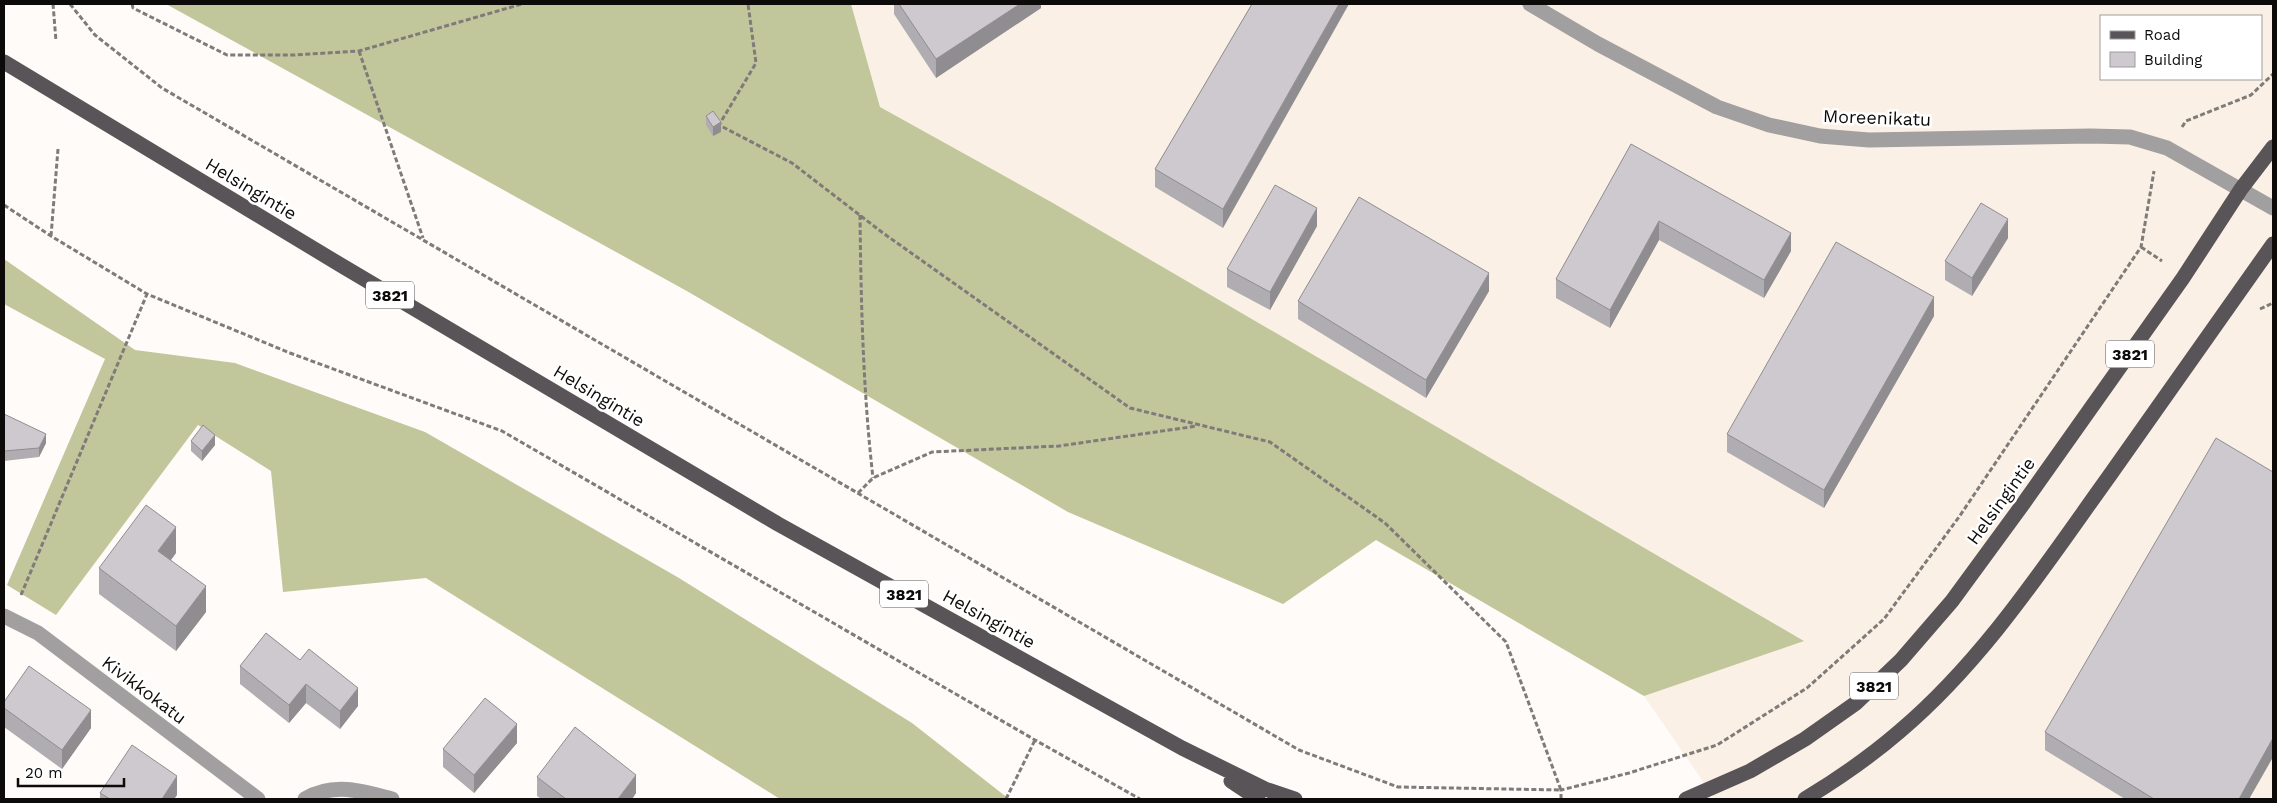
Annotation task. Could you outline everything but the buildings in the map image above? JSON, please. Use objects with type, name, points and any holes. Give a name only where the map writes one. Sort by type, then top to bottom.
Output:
[{"type":"main road","name":"Helsingintie","points":[[4,62],[344,267],[770,519],[1182,748],[1265,789],[1295,799]]},
{"type":"main road","name":"Helsingintie","points":[[1686,799],[1750,771],[1805,739],[1856,703],[1901,660],[1952,601],[2024,504],[2183,278],[2241,189],[2273,148]]},
{"type":"main road","name":"3821","points":[[1805,799],[1850,770],[1901,731],[1937,696],[1983,646],[2036,579],[2273,244]]},
{"type":"main road","name":"Helsingintie","points":[[1182,748],[1258,799]]},
{"type":"street","name":"Moreenikatu","points":[[1530,4],[1598,44],[1717,107],[1769,125],[1820,136],[1869,140],[2130,137],[2167,148],[2273,208]]},
{"type":"street","name":"Kivikkokatu","points":[[7,618],[38,633],[258,799]]},
{"type":"street","points":[[305,799],[333,789],[360,790],[392,799]]},
{"type":"path","points":[[53,4],[56,41]]},
{"type":"path","points":[[70,4],[95,34],[162,88],[1298,750],[1398,786],[1561,790],[1629,773],[1717,745],[1807,688],[1884,619],[1959,517],[2141,246],[2152,173]]},
{"type":"path","points":[[132,4],[132,8],[227,55],[294,55],[359,52],[522,4]]},
{"type":"path","points":[[748,4],[756,63],[719,126],[792,164],[860,215],[1130,408],[1270,442],[1385,523],[1506,642],[1561,790],[1561,799]]},
{"type":"path","points":[[359,52],[423,239]]},
{"type":"path","points":[[2186,121],[2251,95],[2273,74]]},
{"type":"path","points":[[51,236],[58,149]]},
{"type":"path","points":[[4,205],[147,294],[290,353],[502,431],[1140,799]]},
{"type":"path","points":[[860,215],[866,419],[873,478]]},
{"type":"path","points":[[2141,246],[2164,262]]},
{"type":"path","points":[[7,618],[147,294]]},
{"type":"path","points":[[858,493],[873,478],[932,452],[1059,446],[1200,425]]},
{"type":"path","points":[[1006,799],[1035,740]]},
{"type":"shaded area","points":[[851,4],[2273,4],[2273,799],[1715,799],[1644,696],[1803,640],[1053,203],[880,107]]},
{"type":"green space","points":[[166,4],[851,4],[880,107],[1053,203],[1804,641],[1644,696],[1376,540],[1283,604],[1068,512],[685,290]]},
{"type":"green space","points":[[4,259],[135,350],[235,363],[425,432],[679,578],[912,723],[1009,799],[780,799],[426,578],[283,592],[271,471],[198,425],[56,615],[7,585],[105,359],[4,304]]}]
